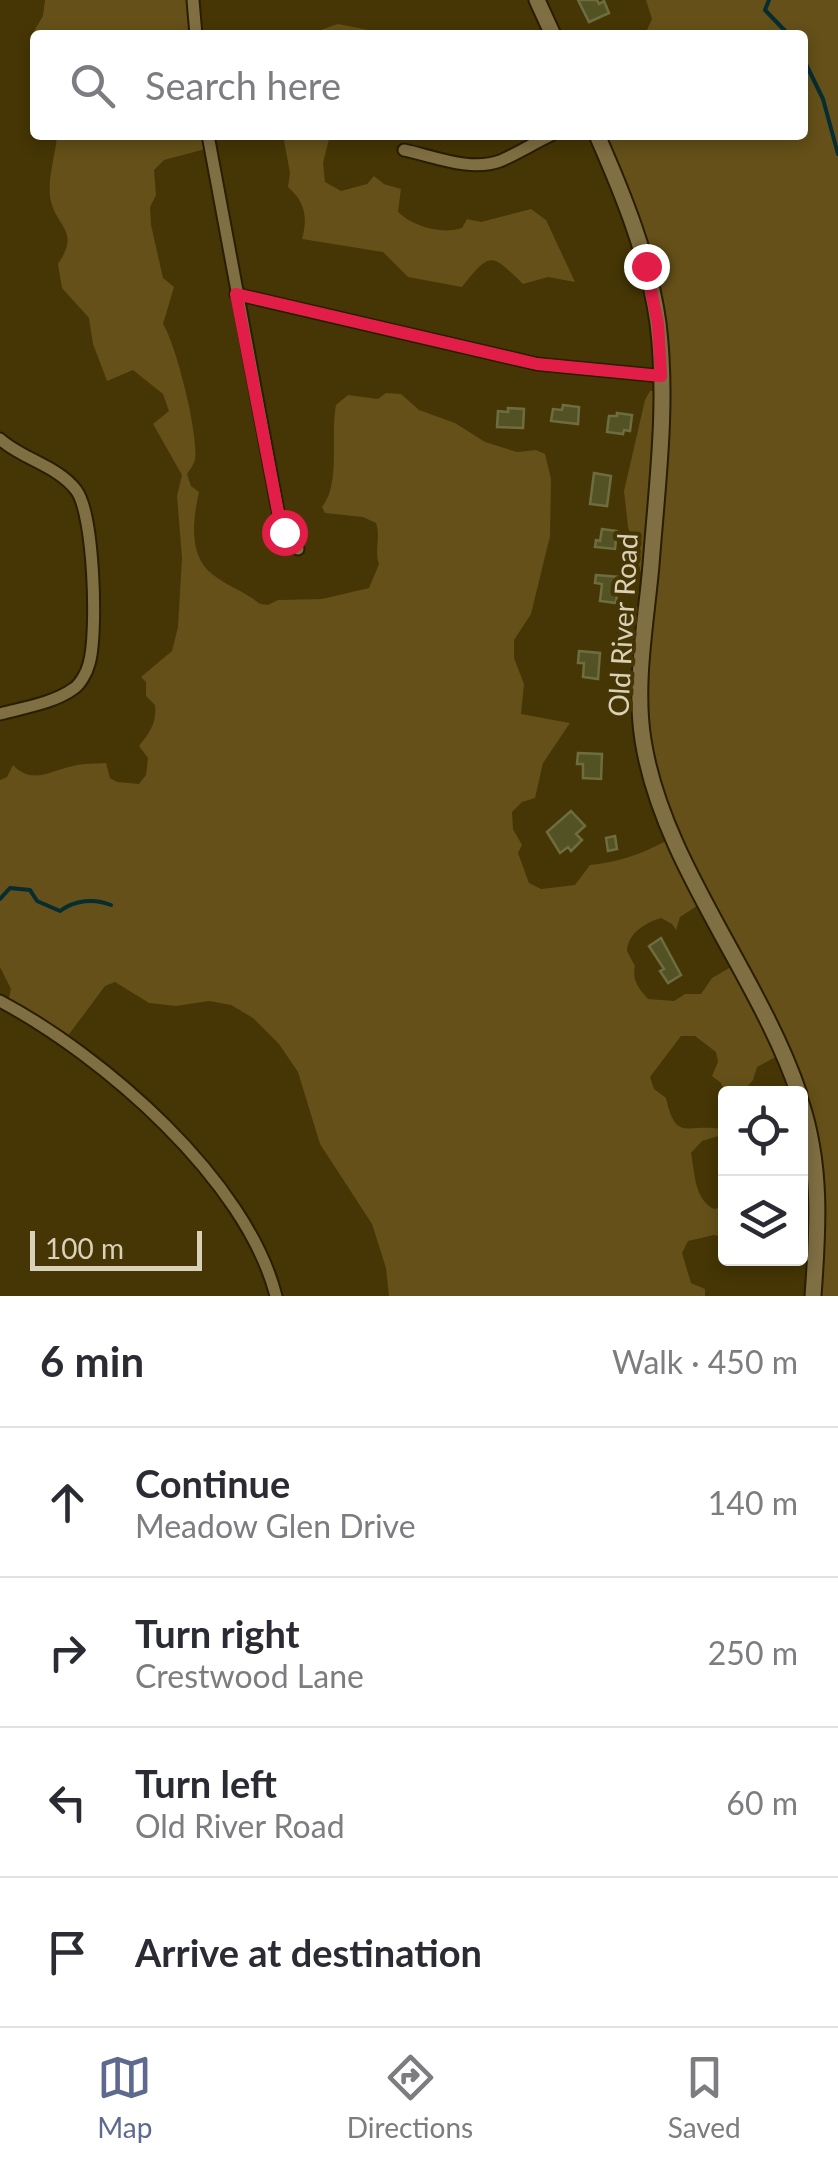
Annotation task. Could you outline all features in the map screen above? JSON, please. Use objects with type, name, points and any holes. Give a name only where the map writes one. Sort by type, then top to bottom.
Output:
[{"type":"main road","points":[[538,0],[551,30]]},
{"type":"main road","name":"Old River Road","points":[[599,140],[627,206],[646,266],[658,324],[662,421],[640,691],[643,740],[664,811],[787,1058],[796,1086]]},
{"type":"main road","name":"Old River Road","points":[[808,1133],[817,1170],[813,1296]]},
{"type":"street","points":[[193,0],[196,30]]},
{"type":"street","points":[[209,140],[278,512],[284,532],[298,549]]},
{"type":"street","points":[[404,150],[484,164],[498,162],[541,140]]},
{"type":"street","points":[[236,294],[537,364],[661,376]]},
{"type":"street","points":[[0,439],[68,482],[83,502],[92,557],[92,643],[90,664],[73,689],[0,714]]},
{"type":"street","points":[[0,1001],[83,1054],[163,1124],[213,1180],[252,1234],[276,1296]]},
{"type":"shaded area","points":[[45,0],[196,0],[199,30],[35,30],[43,16]]},
{"type":"shaded area","points":[[646,0],[838,0],[838,1296],[814,1296],[816,1214],[808,1214],[808,1086],[792,1086],[781,1054],[757,1067],[748,1086],[722,1086],[712,1076],[718,1062],[716,1052],[695,1036],[681,1036],[650,1077],[654,1089],[666,1098],[679,1126],[718,1129],[718,1136],[702,1141],[691,1153],[696,1185],[707,1205],[718,1208],[718,1236],[688,1241],[682,1253],[691,1283],[705,1289],[705,1296],[389,1296],[386,1268],[372,1224],[320,1144],[298,1072],[279,1044],[253,1018],[231,1005],[209,1001],[176,1006],[149,1003],[115,982],[105,986],[67,1037],[8,1002],[11,989],[0,967],[0,780],[7,777],[13,765],[34,775],[106,763],[110,778],[139,784],[146,775],[148,758],[139,746],[155,717],[155,705],[146,696],[146,682],[141,677],[172,651],[178,627],[182,558],[177,496],[182,475],[153,424],[169,411],[163,394],[133,370],[107,381],[93,344],[89,318],[62,288],[58,264],[65,252],[67,235],[50,196],[57,140],[210,140],[209,148],[164,160],[154,170],[156,195],[150,207],[163,278],[174,287],[163,324],[180,369],[194,431],[195,459],[187,474],[191,486],[199,492],[194,525],[196,547],[204,566],[218,578],[268,605],[278,600],[322,599],[369,588],[379,564],[376,523],[363,517],[325,513],[322,507],[333,473],[336,405],[348,395],[378,399],[386,393],[401,394],[419,410],[455,423],[485,442],[517,452],[536,450],[545,454],[551,479],[550,536],[531,614],[514,640],[514,658],[524,684],[521,714],[570,723],[543,763],[535,798],[522,802],[512,812],[513,829],[522,845],[518,853],[529,883],[541,889],[575,885],[590,865],[633,856],[673,837],[646,748],[643,580],[628,527],[624,491],[645,400],[650,391],[661,390],[662,337],[602,140],[808,140],[808,30],[647,30],[652,19]],"holes":[[[703,902],[736,964],[712,978],[701,994],[685,994],[674,1001],[648,999],[637,984],[635,966],[627,951],[630,939],[643,926],[661,918],[676,930],[680,917]]]},
{"type":"shaded area","points":[[338,24],[368,30],[321,30]]},
{"type":"shaded area","points":[[284,140],[329,140],[323,163],[325,182],[341,191],[367,184],[374,176],[401,189],[398,212],[428,228],[454,230],[462,228],[467,219],[481,222],[531,209],[546,220],[575,282],[548,277],[523,284],[492,260],[480,266],[462,287],[408,277],[383,252],[302,239],[304,210],[288,187],[290,173]]},
{"type":"building","points":[[578,0],[597,0],[599,4],[604,1],[609,13],[589,22]]},
{"type":"building","points":[[563,405],[579,407],[578,424],[551,421],[553,409],[562,410]]},
{"type":"building","points":[[508,408],[524,409],[523,428],[497,427],[498,411],[508,412]]},
{"type":"building","points":[[632,415],[630,431],[607,432],[609,416]]},
{"type":"building","points":[[594,473],[611,476],[607,506],[590,504]]},
{"type":"building","points":[[602,529],[617,531],[615,549],[595,547]]},
{"type":"building","points":[[596,575],[619,577],[616,603],[600,601],[602,584],[595,583]]},
{"type":"building","points":[[579,651],[600,653],[598,679],[583,677],[584,663],[578,663]]},
{"type":"building","points":[[578,753],[602,754],[601,779],[583,778],[583,764],[577,764]]},
{"type":"building","points":[[571,811],[585,826],[576,834],[582,840],[571,851],[568,847],[560,853],[547,832]]},
{"type":"building","points":[[615,836],[617,849],[608,851],[606,838]]},
{"type":"building","points":[[661,938],[681,975],[668,983],[649,946]]},
{"type":"waterway","points":[[769,0],[765,10],[784,30]]},
{"type":"waterway","points":[[808,68],[823,99],[838,154]]},
{"type":"waterway","points":[[0,899],[10,888],[30,890],[37,901],[60,911],[85,901],[111,905]]},
{"type":"route","points":[[284,532],[236,294],[537,364],[661,376],[658,324],[646,266]]}]
